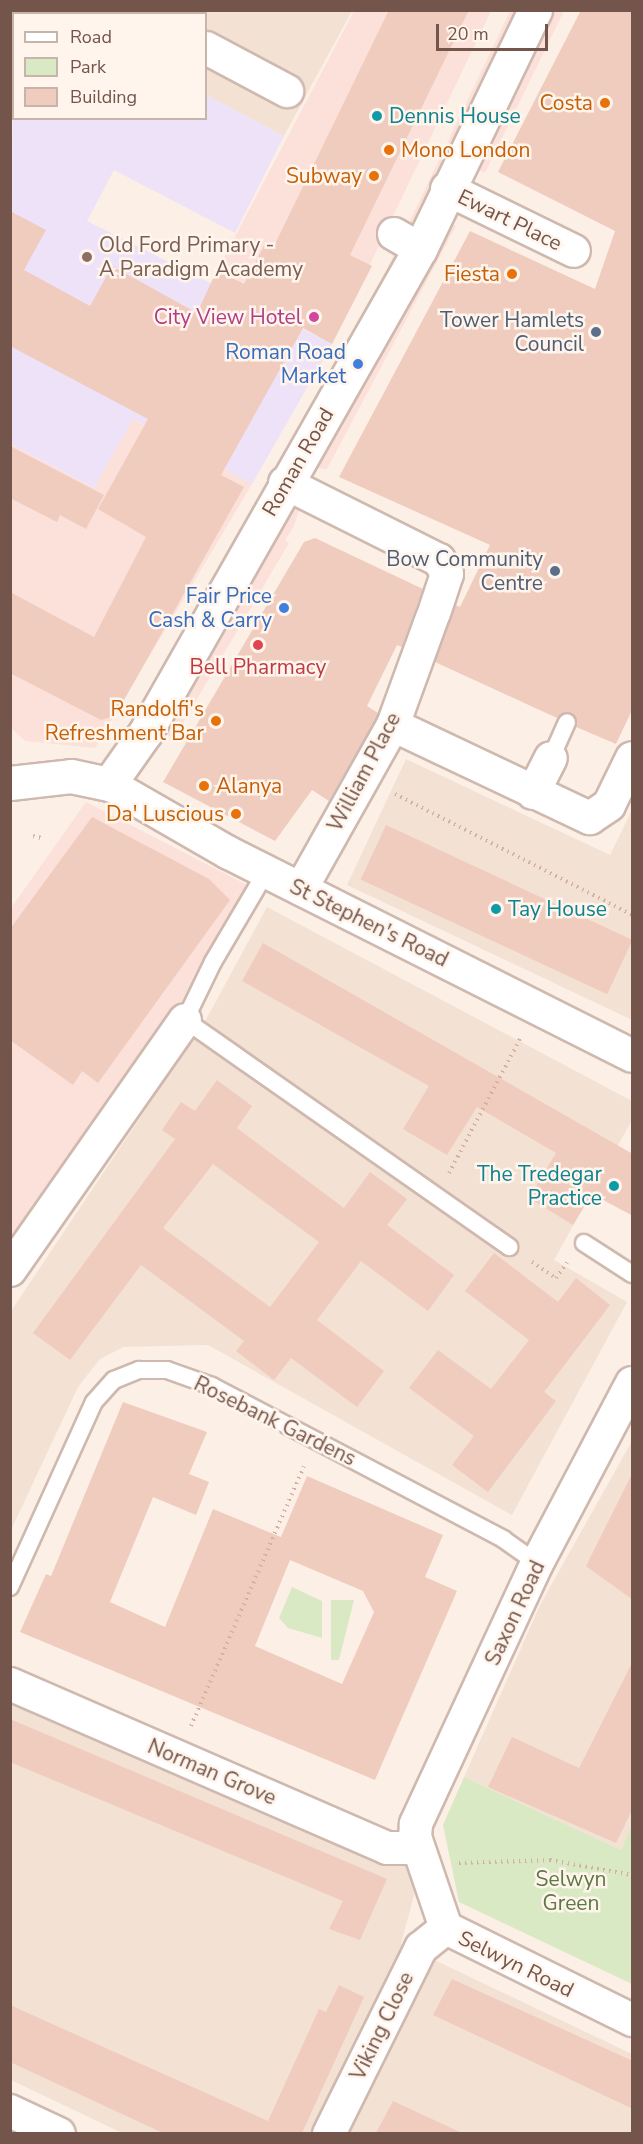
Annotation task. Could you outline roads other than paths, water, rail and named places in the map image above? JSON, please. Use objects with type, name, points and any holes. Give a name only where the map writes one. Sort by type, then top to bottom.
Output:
[{"type":"main road","name":"Roman Road","points":[[109,784],[145,733],[285,483],[407,242],[447,189],[535,10]]},
{"type":"main road","points":[[10,783],[71,776],[109,784]]},
{"type":"street","points":[[207,49],[287,91]]},
{"type":"street","name":"Ewart Place","points":[[447,189],[574,251]]},
{"type":"street","name":"William Place","points":[[285,483],[439,560],[447,574],[393,725],[301,889]]},
{"type":"street","points":[[393,725],[590,818],[609,806],[633,758]]},
{"type":"street","points":[[533,793],[551,758]]},
{"type":"street","name":"St Stephen's Road","points":[[109,784],[266,872],[537,1005],[633,1056]]},
{"type":"street","points":[[10,1270],[185,1020]]},
{"type":"street","name":"Saxon Road","points":[[423,1860],[416,1824],[537,1563],[633,1383]]},
{"type":"street","name":"Norman Grove","points":[[10,1684],[387,1848],[423,1860]]},
{"type":"street","name":"Selwyn Road","points":[[423,1860],[446,1928],[633,2020]]},
{"type":"street","name":"Viking Close","points":[[329,2133],[421,1948],[446,1928]]},
{"type":"street","points":[[10,2111],[59,2133]]},
{"type":"lane","points":[[551,758],[567,722]]},
{"type":"lane","points":[[266,872],[213,962],[185,1020],[509,1247]]},
{"type":"lane","points":[[584,1243],[633,1274]]},
{"type":"lane","name":"Rosebank Gardens","points":[[10,1587],[94,1402],[114,1380],[139,1370],[167,1370],[212,1386],[503,1539],[537,1563]]},
{"type":"place","name":"Costa","points":[[605,103]]},
{"type":"place","name":"Dennis House","points":[[377,116]]},
{"type":"place","name":"Mono London","points":[[389,150]]},
{"type":"place","name":"Subway","points":[[374,176]]},
{"type":"place","name":"Old Ford Primary - A Paradigm Academy","points":[[87,257]]},
{"type":"place","name":"Fiesta","points":[[512,274]]},
{"type":"place","name":"City View Hotel","points":[[314,317]]},
{"type":"place","name":"Tower Hamlets Council","points":[[596,332]]},
{"type":"place","name":"Roman Road Market","points":[[358,364]]},
{"type":"place","name":"Bow Community Centre","points":[[555,571]]},
{"type":"place","name":"Fair Price Cash & Carry","points":[[284,608]]},
{"type":"place","name":"Bell Pharmacy","points":[[258,645]]},
{"type":"place","name":"Randolfi's Refreshment Bar","points":[[216,721]]},
{"type":"place","name":"Alanya","points":[[204,786]]},
{"type":"place","name":"Da' Luscious","points":[[236,814]]},
{"type":"place","name":"Tay House","points":[[496,909]]},
{"type":"place","name":"The Tredegar Practice","points":[[614,1186]]},
{"type":"park label","name":"Selwyn Green","points":[[571,1891]]}]
